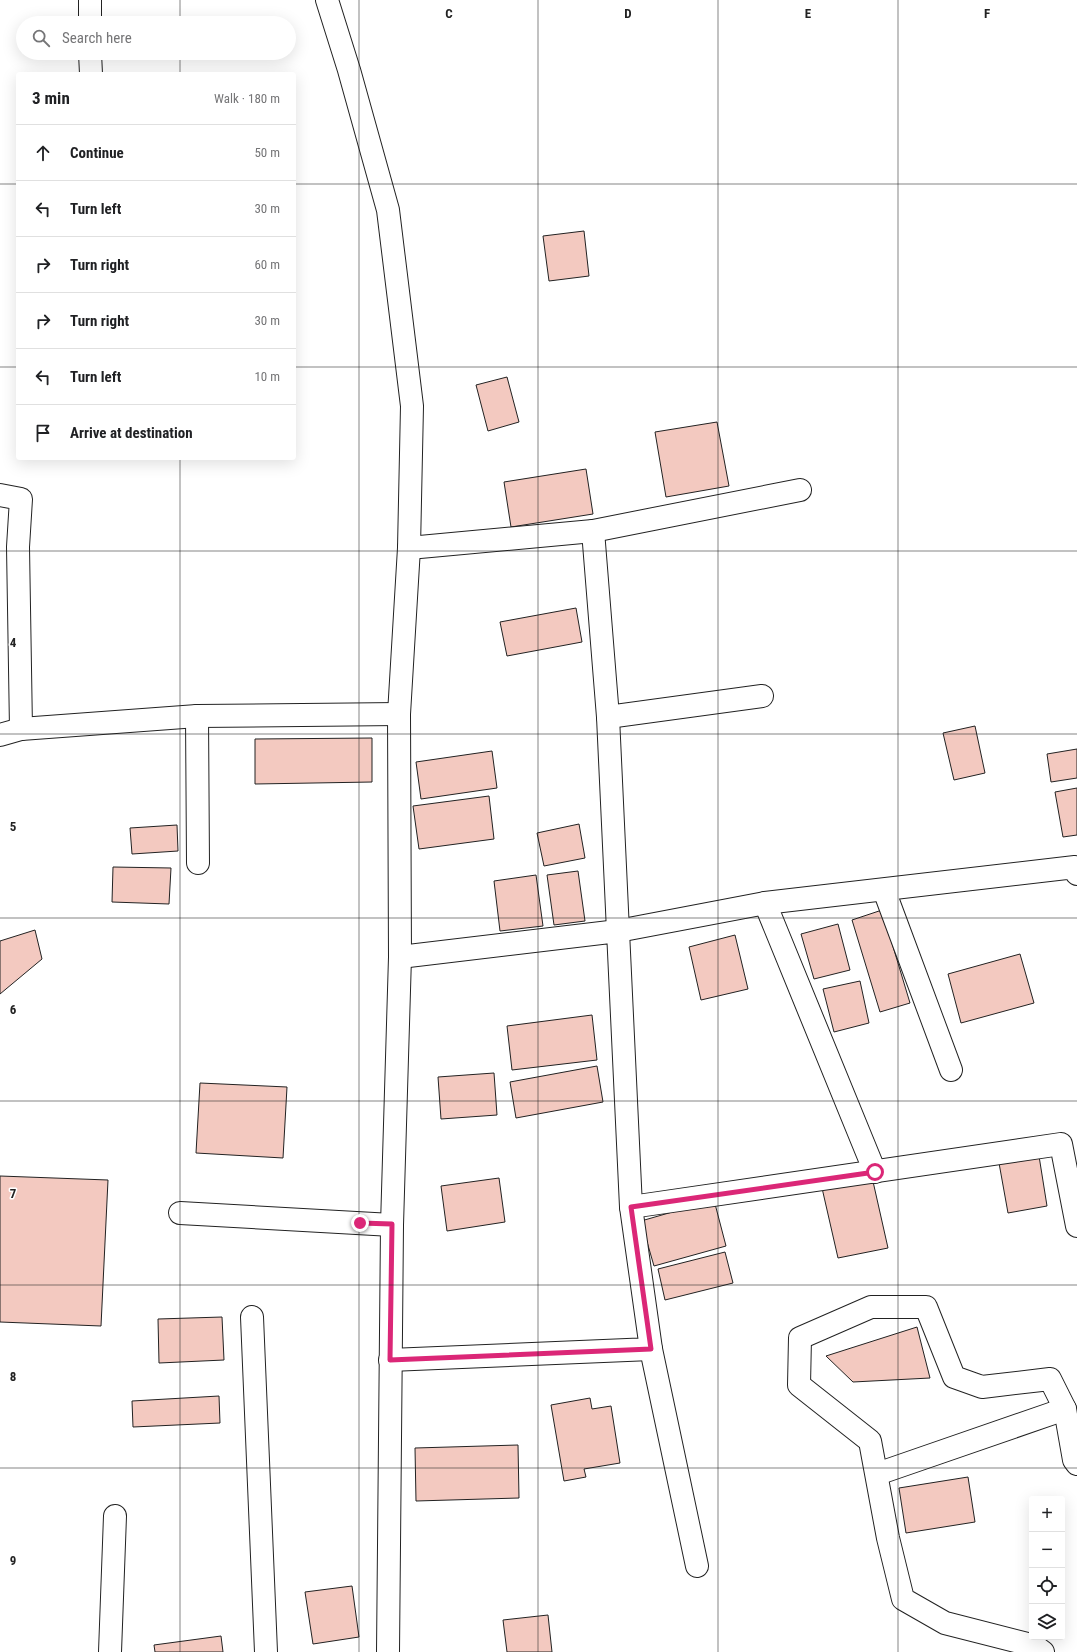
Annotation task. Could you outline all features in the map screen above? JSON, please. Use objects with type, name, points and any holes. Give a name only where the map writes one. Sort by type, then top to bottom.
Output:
[{"type":"street","points":[[90,0],[90,16]]},
{"type":"street","points":[[327,0],[349,70],[388,210],[412,406],[409,548],[399,714],[400,957],[392,1224],[388,1652]]},
{"type":"street","points":[[90,60],[91,72]]},
{"type":"street","points":[[409,548],[593,531],[800,490]]},
{"type":"street","points":[[0,495],[21,499],[18,547],[21,729]]},
{"type":"street","points":[[593,531],[608,717],[631,1207],[651,1349],[697,1566]]},
{"type":"street","points":[[608,717],[762,696]]},
{"type":"street","points":[[0,735],[21,729],[197,716],[399,714]]},
{"type":"street","points":[[197,716],[198,863]]},
{"type":"street","points":[[400,957],[618,931],[765,903],[1076,869]]},
{"type":"street","points":[[884,890],[951,1070]]},
{"type":"street","points":[[765,903],[875,1172]]},
{"type":"street","points":[[631,1207],[1060,1144],[1076,1214]]},
{"type":"street","points":[[180,1213],[392,1224]]},
{"type":"street","points":[[1043,1652],[1035,1646],[944,1623],[903,1599],[888,1538],[870,1441],[799,1385],[800,1338],[871,1307],[926,1307],[954,1378],[982,1387],[1050,1380],[1065,1409],[1074,1460],[1077,1464]]},
{"type":"street","points":[[252,1317],[266,1652]]},
{"type":"street","points":[[390,1360],[651,1349]]},
{"type":"street","points":[[876,1474],[1065,1409]]},
{"type":"street","points":[[110,1652],[115,1516]]},
{"type":"building","points":[[584,231],[589,276],[549,281],[543,236]]},
{"type":"building","points":[[507,377],[519,422],[488,431],[476,385]]},
{"type":"building","points":[[717,422],[729,486],[666,497],[655,432]]},
{"type":"building","points":[[586,469],[593,514],[511,527],[504,482]]},
{"type":"building","points":[[576,608],[582,642],[507,656],[500,622]]},
{"type":"building","points":[[975,726],[985,773],[954,780],[943,733]]},
{"type":"building","points":[[372,738],[372,782],[255,784],[255,739]]},
{"type":"building","points":[[1077,749],[1077,778],[1051,782],[1047,754]]},
{"type":"building","points":[[492,751],[497,788],[421,799],[416,762]]},
{"type":"building","points":[[1077,788],[1077,835],[1063,837],[1055,792]]},
{"type":"building","points":[[489,796],[494,839],[419,849],[413,806]]},
{"type":"building","points":[[579,824],[585,858],[544,866],[537,833]]},
{"type":"building","points":[[177,825],[178,851],[132,854],[130,828]]},
{"type":"building","points":[[113,867],[171,868],[169,904],[112,902]]},
{"type":"building","points":[[578,871],[585,921],[554,925],[547,875]]},
{"type":"building","points":[[536,875],[543,926],[500,931],[494,881]]},
{"type":"building","points":[[882,910],[910,1003],[880,1012],[852,920]]},
{"type":"building","points":[[838,924],[850,970],[814,979],[801,934]]},
{"type":"building","points":[[35,930],[42,959],[0,994],[0,941]]},
{"type":"building","points":[[735,935],[748,989],[701,1000],[689,947]]},
{"type":"building","points":[[1020,954],[1034,1003],[961,1023],[948,974]]},
{"type":"building","points":[[860,981],[869,1023],[834,1032],[823,989]]},
{"type":"building","points":[[592,1015],[597,1060],[512,1070],[507,1026]]},
{"type":"building","points":[[597,1066],[603,1102],[516,1118],[510,1082]]},
{"type":"building","points":[[494,1073],[497,1115],[441,1119],[438,1077]]},
{"type":"building","points":[[200,1083],[287,1087],[283,1158],[196,1153]]},
{"type":"building","points":[[1039,1156],[1047,1206],[1008,1213],[999,1163]]},
{"type":"building","points":[[0,1176],[108,1180],[101,1326],[0,1322]]},
{"type":"building","points":[[872,1177],[888,1248],[838,1258],[822,1188]]},
{"type":"building","points":[[499,1178],[505,1222],[447,1231],[441,1186]]},
{"type":"building","points":[[714,1200],[726,1246],[654,1266],[641,1221]]},
{"type":"building","points":[[725,1252],[733,1283],[665,1300],[658,1269]]},
{"type":"building","points":[[222,1317],[224,1360],[159,1363],[158,1319]]},
{"type":"building","points":[[917,1327],[930,1378],[853,1382],[826,1356]]},
{"type":"building","points":[[219,1396],[220,1423],[133,1427],[132,1401]]},
{"type":"building","points":[[590,1398],[592,1409],[611,1406],[620,1463],[584,1469],[586,1477],[564,1481],[551,1405]]},
{"type":"building","points":[[518,1445],[519,1498],[416,1501],[415,1448]]},
{"type":"building","points":[[968,1477],[975,1522],[906,1533],[899,1488]]},
{"type":"building","points":[[352,1586],[359,1637],[313,1644],[305,1592]]},
{"type":"building","points":[[548,1615],[552,1652],[507,1652],[503,1620]]},
{"type":"building","points":[[221,1636],[223,1652],[155,1652],[154,1645]]},
{"type":"route","points":[[360,1223],[392,1224],[390,1360],[651,1349],[631,1207],[875,1172]]}]
